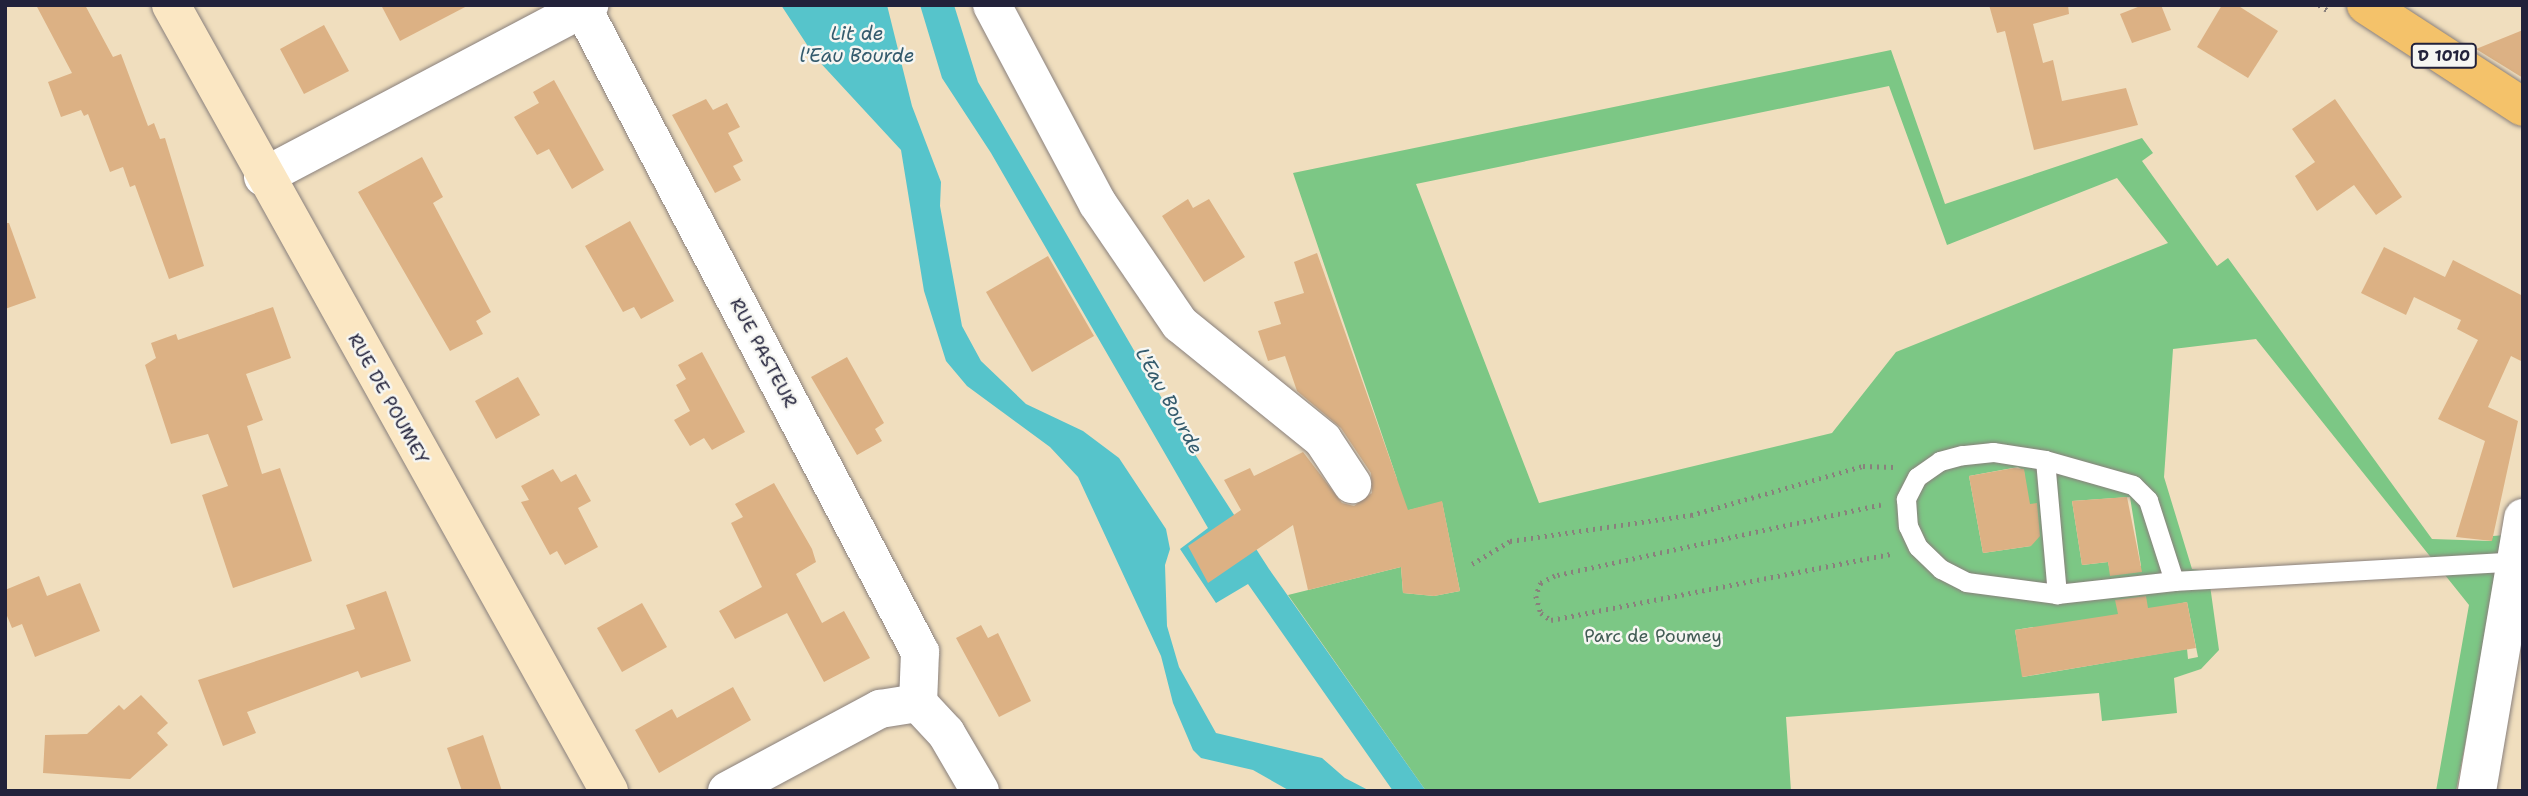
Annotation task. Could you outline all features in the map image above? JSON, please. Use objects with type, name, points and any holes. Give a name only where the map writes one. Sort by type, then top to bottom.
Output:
[{"type":"main road","name":"D 1010","points":[[2365,5],[2523,107]]},
{"type":"street","name":"RUE DE POUMEY","points":[[171,5],[263,177],[608,791]]},
{"type":"street","points":[[992,5],[1098,204],[1180,324],[1323,440],[1352,484]]},
{"type":"street","name":"RUE PASTEUR","points":[[263,177],[586,7],[920,652],[918,703]]},
{"type":"street","points":[[2477,791],[2523,518]]},
{"type":"street","points":[[727,791],[880,709],[918,703],[946,733],[980,791]]},
{"type":"lane","points":[[2174,581],[2147,500],[2133,485],[2045,460],[1993,452],[1962,455],[1940,461],[1917,477],[1906,499],[1908,526],[1918,547],[1941,569],[1966,582],[2057,594],[2174,581],[2516,561]]},
{"type":"lane","points":[[2045,460],[2057,594]]},
{"type":"path","points":[[1472,564],[1510,541],[1691,516],[1863,466],[1888,464],[1917,477]]},
{"type":"path","points":[[1906,499],[1555,576],[1541,583],[1536,596],[1541,613],[1551,620],[1918,547]]},
{"type":"green space","name":"Parc de Poumey","points":[[1891,50],[1945,204],[2142,138],[2153,153],[2142,161],[2217,266],[2228,258],[2432,539],[2491,541],[2493,536],[2506,535],[2456,791],[2436,791],[2469,605],[2256,339],[2173,349],[2164,477],[2192,569],[2208,571],[2219,650],[2201,669],[2174,678],[2177,713],[2102,721],[2099,693],[1786,717],[1791,791],[1426,791],[1288,595],[1401,567],[1403,593],[1434,596],[1460,591],[1442,502],[1389,515],[1397,479],[1293,173]],"holes":[[[1889,86],[1947,245],[2117,178],[2168,243],[1896,352],[1832,433],[1539,503],[1416,184]],[[2018,467],[2024,471],[2031,546],[1983,553],[1969,476]],[[2130,497],[2141,566],[2110,571],[2108,562],[2082,565],[2072,501]],[[2187,602],[2198,657],[2188,659],[2187,649],[2023,677],[2015,630],[2033,627],[2036,633]]]},
{"type":"water","name":"Lit de l'Eau Bourde","points":[[781,5],[887,5],[912,106],[941,182],[940,206],[962,326],[981,361],[1026,404],[1083,431],[1119,458],[1166,529],[1170,549],[1165,565],[1167,626],[1179,667],[1216,733],[1322,758],[1345,778],[1370,791],[1290,791],[1253,770],[1201,758],[1193,750],[1173,703],[1161,656],[1078,477],[1050,447],[967,386],[946,361],[924,291],[901,150],[815,57]]},
{"type":"water","name":"Lit de l'Eau Bourde","points":[[920,5],[954,5],[978,82],[1189,445],[1269,569],[1426,791],[1393,791],[1248,584],[1216,603],[1180,549],[1208,528],[991,153],[942,78]]},
{"type":"building","points":[[36,5],[85,5],[113,57],[121,54],[148,126],[154,123],[160,139],[165,138],[204,266],[169,279],[135,185],[130,187],[123,167],[110,172],[88,114],[84,116],[81,110],[61,117],[48,82],[72,73]]},
{"type":"building","points":[[381,5],[469,5],[400,41]]},
{"type":"building","points":[[1989,5],[2068,5],[2069,14],[2033,24],[2043,63],[2053,60],[2062,101],[2126,88],[2138,125],[2034,150],[2005,31],[1997,33]]},
{"type":"building","points":[[2143,5],[2161,5],[2171,30],[2132,43],[2120,14]]},
{"type":"building","points":[[2222,5],[2237,5],[2278,31],[2248,78],[2197,47]]},
{"type":"building","points":[[324,25],[349,71],[304,94],[280,49]]},
{"type":"building","points":[[2523,30],[2523,78],[2476,49]]},
{"type":"building","points":[[554,80],[604,170],[572,189],[549,149],[537,155],[514,117],[539,103],[533,92]]},
{"type":"building","points":[[706,99],[713,110],[727,103],[740,127],[728,133],[743,161],[733,166],[741,180],[715,193],[672,115]]},
{"type":"building","points":[[2335,99],[2402,197],[2376,215],[2354,185],[2317,211],[2295,176],[2315,162],[2292,129]]},
{"type":"building","points":[[422,157],[443,197],[433,203],[491,312],[476,321],[483,334],[450,351],[358,192]]},
{"type":"building","points":[[1188,199],[1193,208],[1209,199],[1245,257],[1204,282],[1162,216]]},
{"type":"building","points":[[630,221],[674,301],[641,319],[634,307],[623,312],[585,246]]},
{"type":"building","points":[[5,223],[9,223],[36,298],[5,309]]},
{"type":"building","points":[[2384,247],[2445,277],[2453,260],[2523,296],[2523,362],[2511,356],[2488,407],[2518,421],[2492,541],[2456,537],[2485,441],[2438,419],[2478,340],[2457,329],[2461,320],[2414,297],[2406,315],[2361,293]]},
{"type":"building","points":[[1317,253],[1408,510],[1442,501],[1460,591],[1434,596],[1403,593],[1401,567],[1308,590],[1293,525],[1208,583],[1188,546],[1241,510],[1224,480],[1250,468],[1254,476],[1303,452],[1342,503],[1354,506],[1372,493],[1371,473],[1341,428],[1297,391],[1285,356],[1268,361],[1258,331],[1281,324],[1274,302],[1304,293],[1294,262]]},
{"type":"building","points":[[1048,256],[1094,336],[1032,372],[986,292]]},
{"type":"building","points":[[273,307],[291,358],[246,374],[263,420],[247,426],[262,474],[280,468],[312,561],[233,588],[202,495],[228,486],[208,434],[171,444],[145,365],[156,358],[151,343],[176,334],[178,340]]},
{"type":"building","points":[[702,352],[745,432],[712,450],[704,438],[690,446],[674,420],[690,411],[676,385],[686,379],[678,365]]},
{"type":"building","points":[[847,357],[884,423],[875,429],[882,441],[857,455],[811,377]]},
{"type":"building","points":[[518,377],[540,415],[496,439],[475,401]]},
{"type":"building","points":[[2014,468],[2024,469],[2030,504],[2037,503],[2040,536],[2031,546],[1983,553],[1969,476]]},
{"type":"building","points":[[553,469],[561,482],[576,474],[591,501],[578,508],[598,547],[565,565],[557,551],[550,555],[521,502],[529,500],[521,486]]},
{"type":"building","points":[[774,483],[812,549],[816,562],[796,574],[822,623],[844,611],[870,658],[824,682],[787,613],[735,639],[719,611],[762,587],[731,523],[743,517],[735,504]]},
{"type":"building","points":[[2127,497],[2142,572],[2110,576],[2108,562],[2082,565],[2072,501]]},
{"type":"building","points":[[39,576],[47,596],[80,583],[100,631],[35,657],[22,624],[12,628],[5,611],[5,590]]},
{"type":"building","points":[[386,591],[411,661],[361,678],[358,671],[247,712],[256,733],[223,746],[198,680],[355,629],[346,605]]},
{"type":"building","points":[[2146,596],[2148,608],[2187,602],[2196,648],[2022,677],[2015,630],[2118,614],[2115,600]]},
{"type":"building","points":[[642,603],[667,647],[622,672],[597,628]]},
{"type":"building","points":[[981,625],[988,638],[998,633],[1031,701],[999,717],[956,638]]},
{"type":"building","points":[[733,687],[751,720],[659,773],[635,730],[672,709],[677,718]]},
{"type":"building","points":[[141,695],[168,723],[157,733],[168,745],[130,779],[43,773],[45,735],[87,734],[119,705],[124,710]]},
{"type":"building","points":[[483,735],[502,791],[462,791],[447,748]]},
{"type":"water label","name":"L'Eau Bourde","points":[[1169,401]]}]
